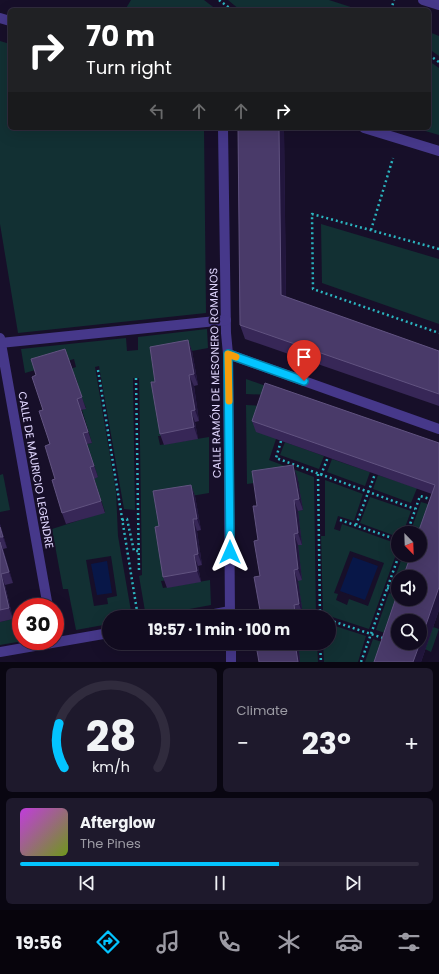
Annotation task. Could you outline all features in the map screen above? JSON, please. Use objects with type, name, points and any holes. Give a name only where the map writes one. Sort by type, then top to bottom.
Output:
[{"type":"street","points":[[423,0],[439,5]]},
{"type":"street","name":"CALLE RAMÓN DE MESONERO ROMANOS","points":[[223,130],[226,320],[228,354],[230,610]]},
{"type":"street","points":[[371,130],[439,151]]},
{"type":"street","points":[[0,341],[226,320]]},
{"type":"street","name":"CALLE DE MAURICIO LEGENDRE","points":[[0,341],[46,598]]},
{"type":"street","points":[[228,354],[439,429]]},
{"type":"street","points":[[64,640],[102,634]]},
{"type":"street","points":[[0,652],[12,650]]},
{"type":"street","points":[[231,650],[231,662]]},
{"type":"path","points":[[219,0],[229,8]]},
{"type":"path","points":[[371,230],[393,158]]},
{"type":"path","points":[[439,249],[312,214],[313,289],[439,333]]},
{"type":"path","points":[[98,370],[137,610]]},
{"type":"path","points":[[136,378],[139,573]]},
{"type":"path","points":[[281,441],[276,458],[415,509]]},
{"type":"path","points":[[320,610],[319,474],[328,457]]},
{"type":"path","points":[[356,525],[375,474]]},
{"type":"path","points":[[409,526],[420,496],[437,502]]},
{"type":"path","points":[[122,520],[127,519],[134,551],[139,551]]},
{"type":"path","points":[[340,520],[391,538]]},
{"type":"path","points":[[361,662],[397,562]]},
{"type":"path","points":[[336,622],[389,640]]},
{"type":"path","points":[[320,650],[321,662]]},
{"type":"green space","points":[[131,0],[204,0],[214,8],[126,8]]},
{"type":"green space","points":[[228,0],[329,0],[354,8],[238,8]]},
{"type":"green space","points":[[431,33],[439,36],[439,56],[431,50]]},
{"type":"green space","points":[[0,41],[8,43],[8,130],[204,130],[206,313],[18,333],[0,224]]},
{"type":"green space","points":[[431,62],[439,68],[439,135],[422,130],[431,130]]},
{"type":"green space","points":[[321,224],[439,259],[439,324],[322,283]]},
{"type":"green space","points":[[207,329],[208,348],[154,358],[165,436],[158,436],[160,445],[209,437],[209,493],[185,497],[168,580],[161,581],[163,588],[210,580],[211,605],[184,610],[145,610],[139,576],[142,575],[139,378],[133,378],[135,510],[124,509],[99,366],[95,367],[116,491],[118,536],[131,610],[102,610],[102,625],[76,630],[68,589],[63,589],[52,529],[105,512],[94,478],[98,477],[87,444],[92,443],[82,410],[86,408],[83,401],[77,403],[71,386],[78,384],[75,376],[72,377],[70,369],[76,367],[74,359],[25,373],[21,349],[126,338],[127,351],[138,350],[138,337]],"holes":[[[111,556],[117,596],[107,598],[108,604],[94,606],[86,560]]]},
{"type":"green space","points":[[246,379],[294,396],[246,394]]},
{"type":"green space","points":[[246,405],[265,406],[276,439],[269,460],[314,477],[316,610],[302,610],[297,581],[297,545],[302,544],[296,511],[303,510],[301,501],[294,502],[292,487],[299,485],[297,477],[247,484]]},
{"type":"green space","points":[[285,442],[324,456],[319,469],[280,455]]},
{"type":"green space","points":[[332,459],[370,472],[365,486],[327,472]]},
{"type":"green space","points":[[3,474],[10,510],[0,512],[0,475]]},
{"type":"green space","points":[[378,475],[417,488],[411,503],[373,489]]},
{"type":"green space","points":[[325,480],[363,494],[354,521],[338,516],[334,529],[340,531],[342,524],[391,542],[391,562],[393,562],[369,629],[336,618],[336,610],[323,610],[321,536],[325,536]],"holes":[[[350,551],[384,563],[368,606],[349,599],[347,605],[336,600],[338,594],[334,593]]]},
{"type":"green space","points":[[370,497],[411,511],[406,526],[391,526],[391,534],[360,523]]},
{"type":"green space","points":[[421,502],[435,506],[424,526],[412,526]]},
{"type":"green space","points":[[400,562],[416,562],[414,570],[398,570]]},
{"type":"green space","points":[[389,593],[391,594],[391,606],[396,606],[395,614],[391,614],[391,635],[376,630]]},
{"type":"green space","points":[[12,619],[12,643],[0,645],[0,622]]},
{"type":"green space","points":[[336,626],[366,636],[358,662],[324,662],[323,650],[336,650]]},
{"type":"green space","points":[[433,627],[439,629],[431,652],[427,650],[427,644]]},
{"type":"green space","points":[[373,639],[388,644],[382,662],[365,662]]},
{"type":"green space","points":[[299,650],[317,650],[318,662],[293,662]]},
{"type":"shaded area","points":[[353,557],[378,566],[365,600],[340,591]]},
{"type":"shaded area","points":[[107,561],[112,593],[97,595],[91,564]]},
{"type":"building","points":[[238,130],[279,130],[281,295],[439,351],[439,394],[240,325]]},
{"type":"building","points":[[188,340],[194,374],[189,375],[195,410],[191,411],[194,427],[160,434],[151,382],[155,382],[150,347]]},
{"type":"building","points":[[65,349],[82,397],[77,399],[88,432],[83,433],[94,466],[90,467],[101,501],[62,513],[52,480],[55,479],[45,446],[50,444],[39,411],[43,410],[32,377],[36,375],[31,359]]},
{"type":"building","points":[[265,383],[439,443],[439,587],[427,622],[427,614],[391,614],[391,650],[417,650],[413,662],[374,662],[393,606],[427,606],[427,570],[406,570],[408,562],[427,562],[427,526],[420,526],[435,485],[252,421]]},
{"type":"building","points":[[293,465],[299,499],[294,500],[298,533],[294,534],[298,569],[294,570],[299,604],[294,605],[295,610],[260,610],[254,577],[260,576],[254,541],[258,540],[253,506],[257,506],[252,471]]},
{"type":"building","points":[[191,485],[197,519],[193,519],[198,554],[194,555],[197,571],[163,577],[155,527],[159,526],[153,491]]},
{"type":"building","points":[[0,527],[3,537],[0,537]]},
{"type":"building","points":[[0,542],[9,572],[1,574],[9,608],[0,610]]},
{"type":"building","points":[[257,650],[296,650],[298,662],[259,662]]},
{"type":"slow traffic","points":[[229,401],[228,354],[236,357]]},
{"type":"route","points":[[230,552],[228,354],[304,381]]}]
